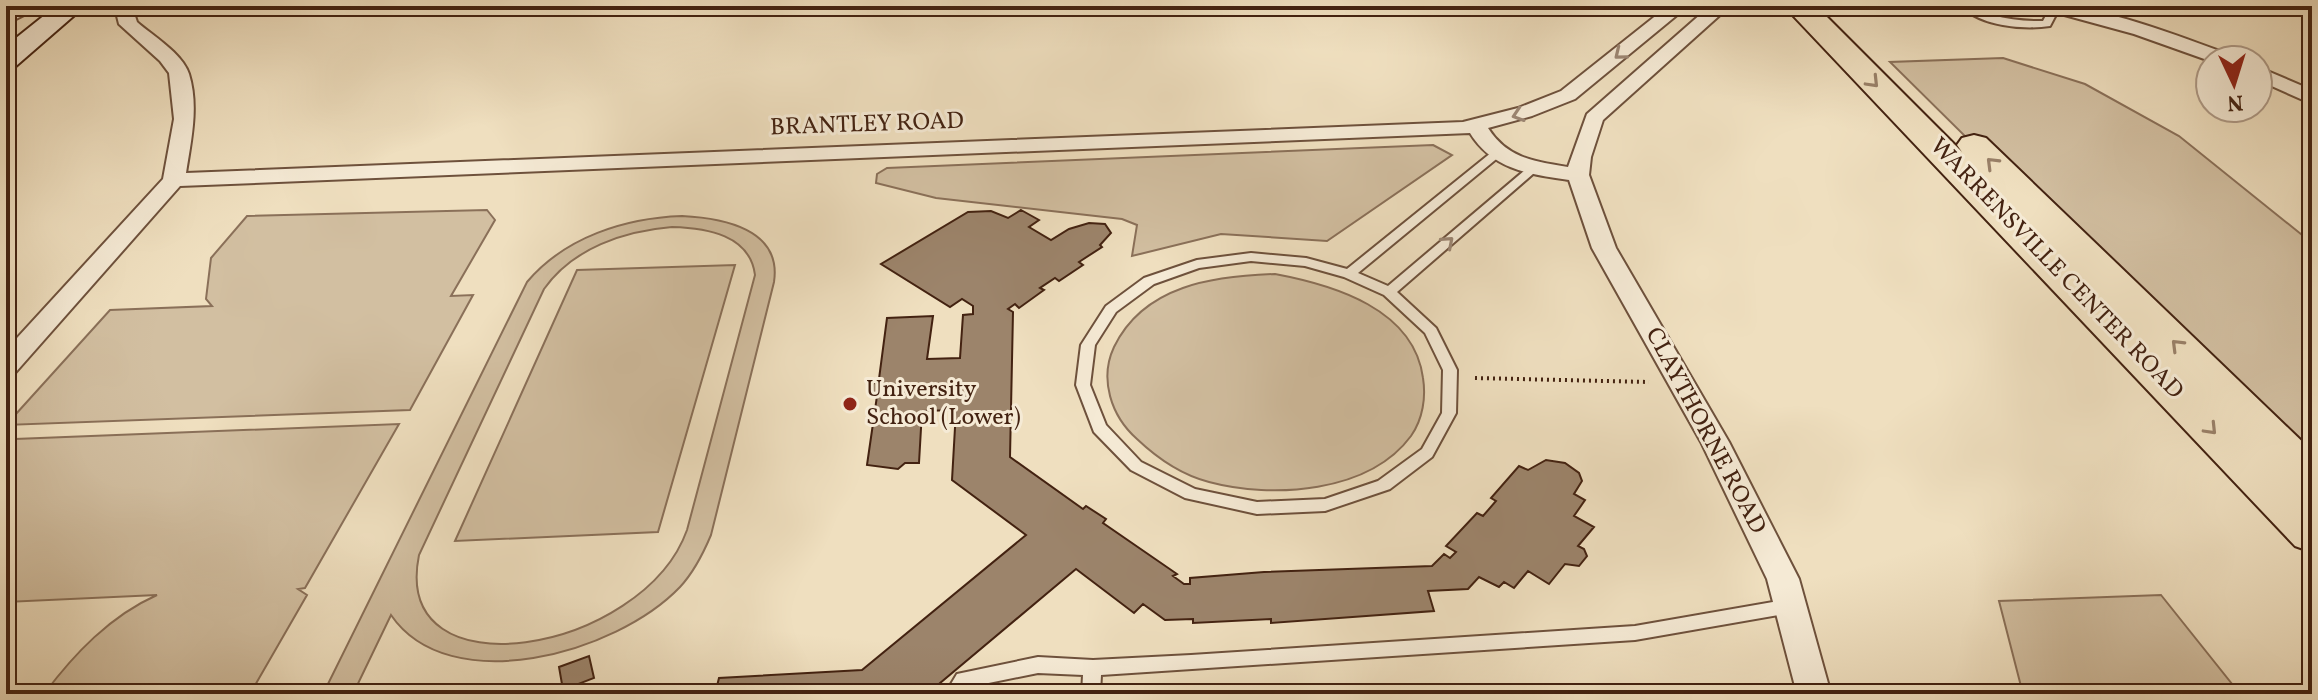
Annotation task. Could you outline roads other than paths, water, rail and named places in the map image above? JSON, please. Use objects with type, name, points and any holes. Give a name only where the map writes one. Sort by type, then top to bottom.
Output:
[{"type":"main road","name":"WARRENSVILLE CENTER ROAD","points":[[1799,6],[2312,533]]},
{"type":"main road","name":"WARRENSVILLE CENTER ROAD","points":[[1834,6],[2312,479]]},
{"type":"street","points":[[6,18],[34,6]]},
{"type":"street","points":[[6,31],[34,6]]},
{"type":"street","points":[[6,60],[72,6]]},
{"type":"street","points":[[6,367],[174,180],[184,119],[179,73],[167,57],[128,24],[126,16],[133,6]]},
{"type":"street","name":"BRANTLEY ROAD","points":[[174,180],[1476,126],[1558,100],[1577,89],[1679,6]]},
{"type":"street","points":[[1476,126],[1485,144],[1496,154],[1535,167],[1578,175],[1580,157],[1594,118],[1721,6]]},
{"type":"street","points":[[2054,6],[2194,48]]},
{"type":"street","points":[[6,31],[32,28],[37,35]]},
{"type":"street","points":[[2274,80],[2312,98]]},
{"type":"street","name":"CLAYTHORNE ROAD","points":[[1578,175],[1604,248],[1715,442],[1783,579],[1814,694]]},
{"type":"lane","points":[[1966,6],[1975,14],[2035,25],[2046,24],[2054,6]]},
{"type":"lane","points":[[1349,274],[1496,154]]},
{"type":"lane","points":[[1389,292],[1535,167]]},
{"type":"lane","points":[[1251,257],[1306,262],[1349,274],[1389,292],[1431,331],[1450,370],[1449,413],[1427,453],[1384,485],[1325,505],[1257,508],[1191,494],[1177,487],[1136,466],[1099,428],[1083,385],[1088,345],[1111,309],[1149,281],[1197,264],[1251,257]]},
{"type":"lane","points":[[954,694],[963,680],[1038,665],[1093,668],[1635,633],[1790,606]]},
{"type":"lane","points":[[1091,694],[1093,668]]},
{"type":"place","name":"University School (Lower)","points":[[850,404]]}]
